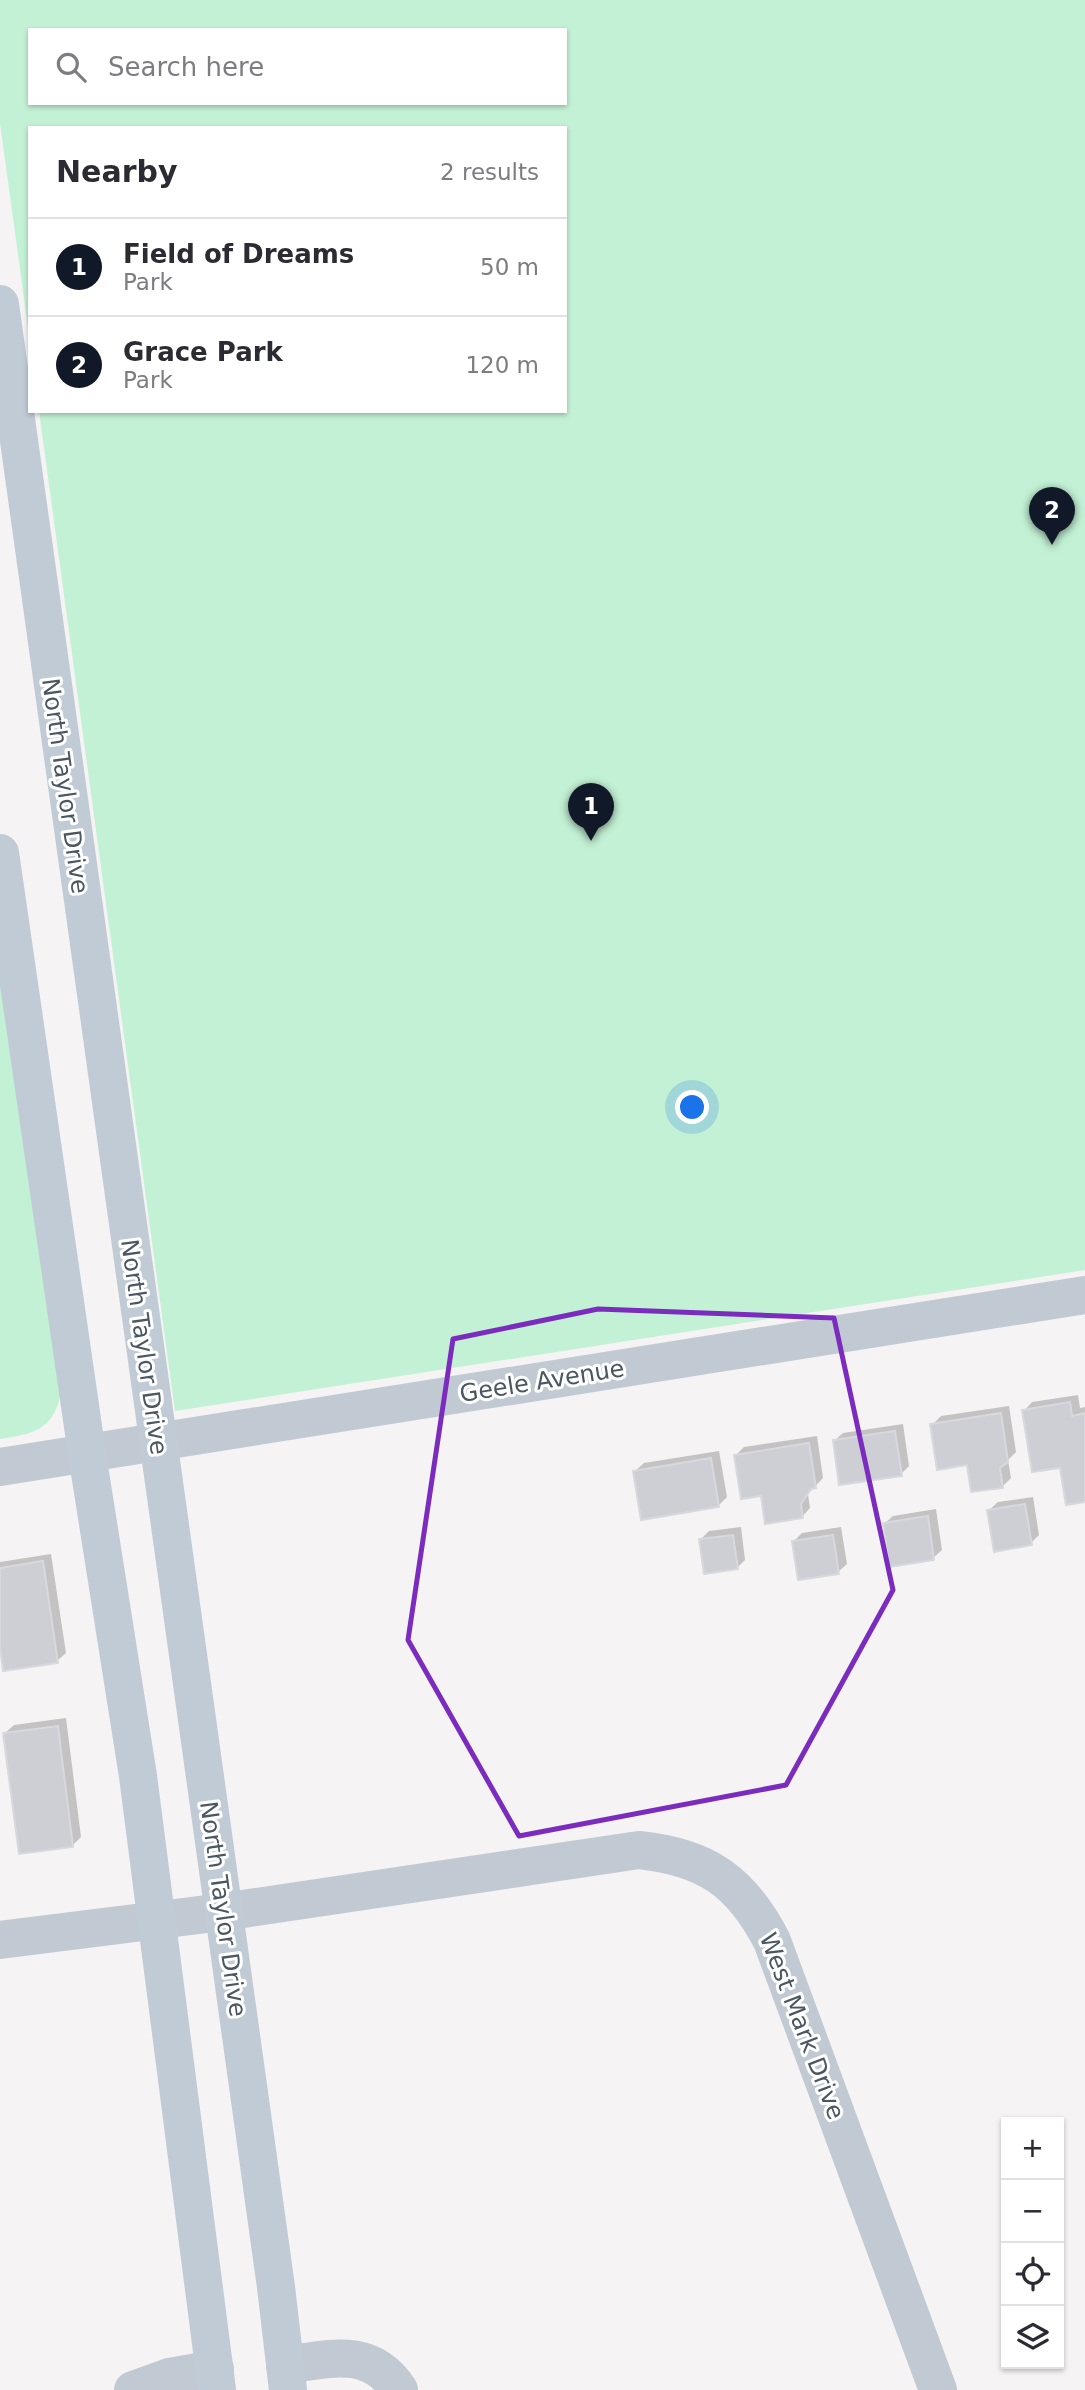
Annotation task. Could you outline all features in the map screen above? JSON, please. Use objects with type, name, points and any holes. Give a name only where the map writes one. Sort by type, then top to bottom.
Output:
[{"type":"main road","name":"North Taylor Drive","points":[[0,304],[286,2377]]},
{"type":"main road","points":[[0,853],[158,1920],[216,2379]]},
{"type":"street","name":"Geele Avenue","points":[[0,1467],[1085,1295]]},
{"type":"street","name":"West Mark Drive","points":[[0,1940],[223,1912],[639,1850],[672,1853],[705,1865],[735,1886],[757,1911],[772,1941],[938,2390]]},
{"type":"street","points":[[286,2377],[332,2358],[358,2359],[382,2370],[399,2390]]},
{"type":"street","points":[[133,2390],[169,2377],[216,2379]]},
{"type":"highlighted area","points":[[598,1309],[834,1318],[893,1590],[786,1785],[519,1836],[408,1640],[453,1339]]},
{"type":"green space","points":[[0,0],[1085,0],[1085,1270],[175,1411],[39,413],[567,413],[567,126],[28,126],[28,327],[0,123]]},
{"type":"green space","points":[[0,966],[60,1397],[52,1417],[39,1429],[0,1439]]},
{"type":"building","points":[[1070,1402],[1072,1416],[1085,1413],[1085,1502],[1066,1505],[1060,1468],[1032,1472],[1022,1410]]},
{"type":"building","points":[[1001,1413],[1008,1462],[1000,1468],[1003,1488],[971,1492],[967,1465],[937,1470],[930,1424]]},
{"type":"building","points":[[895,1431],[902,1476],[839,1485],[833,1440]]},
{"type":"building","points":[[809,1443],[816,1488],[811,1489],[801,1504],[803,1518],[765,1524],[761,1496],[741,1499],[734,1455]]},
{"type":"building","points":[[711,1458],[719,1507],[641,1520],[633,1471]]},
{"type":"building","points":[[1025,1504],[1032,1545],[994,1552],[987,1510]]},
{"type":"building","points":[[928,1516],[934,1560],[889,1567],[883,1523]]},
{"type":"building","points":[[733,1535],[738,1569],[704,1574],[699,1539]]},
{"type":"building","points":[[833,1535],[839,1574],[798,1580],[792,1541]]},
{"type":"building","points":[[43,1561],[58,1663],[3,1671],[0,1647],[0,1568]]},
{"type":"building","points":[[58,1726],[73,1847],[19,1854],[3,1733]]},
{"type":"place","name":"Grace Park","points":[[1052,545]]},
{"type":"place","name":"Field of Dreams","points":[[591,841]]}]
